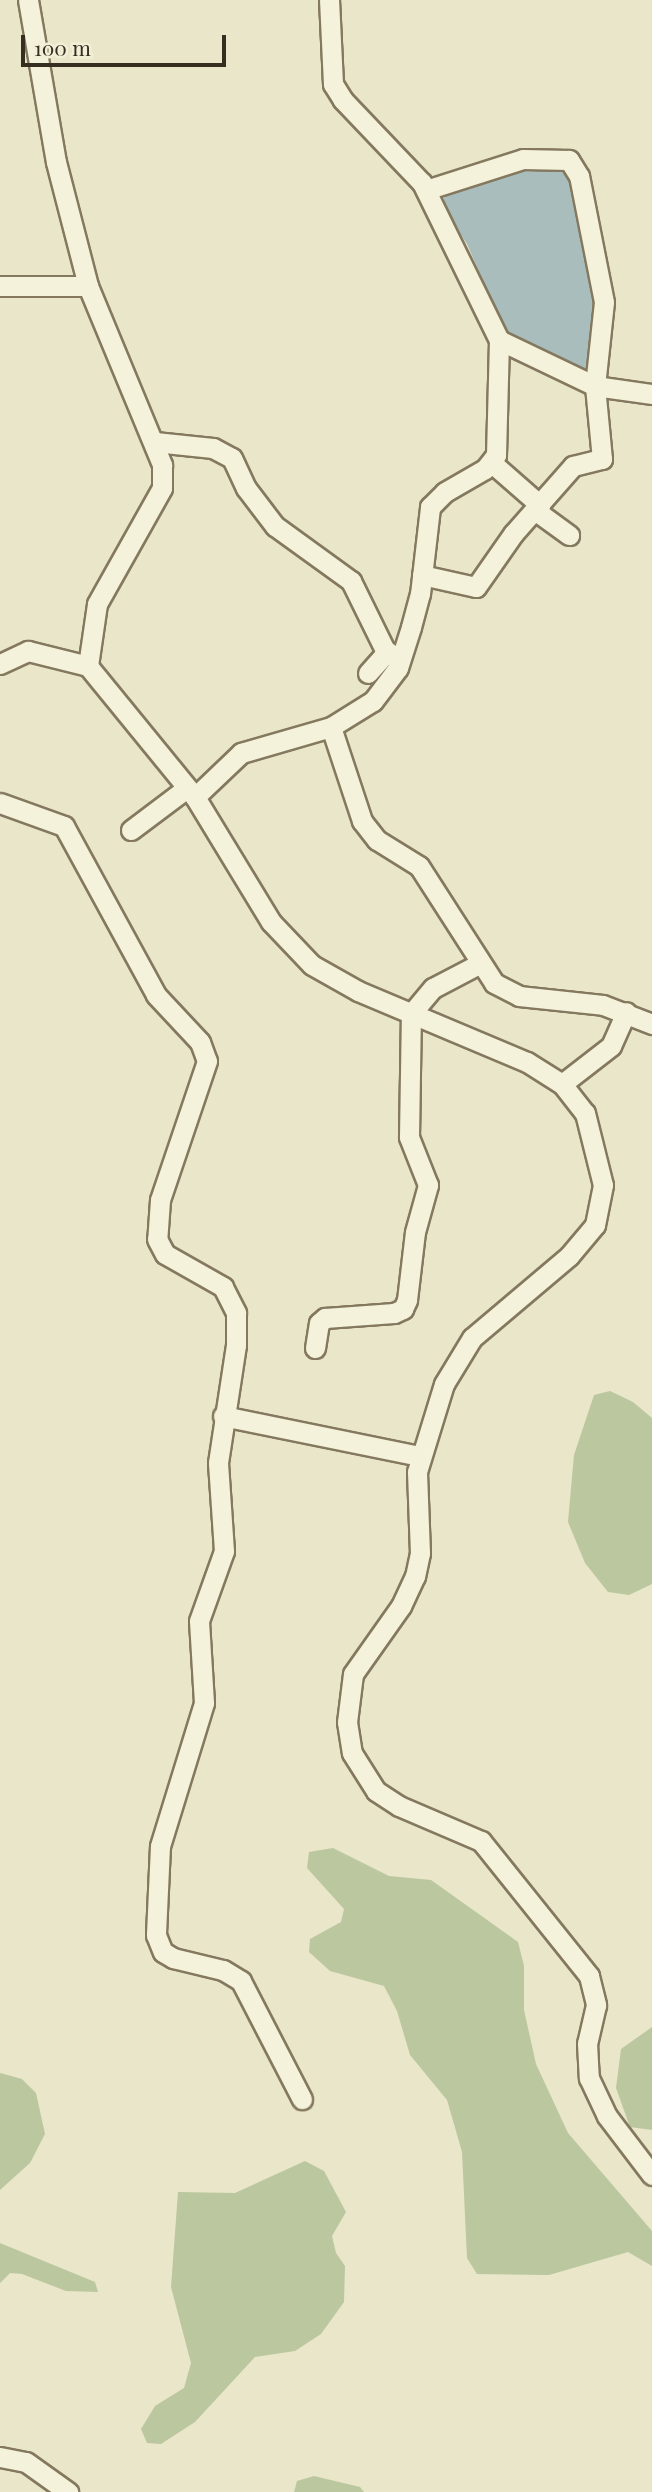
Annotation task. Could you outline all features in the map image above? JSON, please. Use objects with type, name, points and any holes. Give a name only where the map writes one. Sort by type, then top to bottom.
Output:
[{"type":"street","points":[[28,0],[57,162],[88,286],[155,442],[162,488],[97,604],[88,666]]},
{"type":"street","points":[[328,0],[333,84],[343,100],[401,156],[426,190],[499,340],[492,463],[569,535]]},
{"type":"street","points":[[422,575],[476,587],[513,534],[572,466],[602,459],[595,386],[604,302],[576,166],[558,157],[523,159],[426,190]]},
{"type":"street","points":[[0,286],[88,286]]},
{"type":"street","points":[[499,340],[595,386],[652,394]]},
{"type":"street","points":[[155,442],[213,448],[232,458],[246,488],[275,526],[351,581],[394,656]]},
{"type":"street","points":[[131,830],[191,793],[242,753],[331,727],[373,701],[394,656],[422,575],[430,507],[445,492],[492,463]]},
{"type":"street","points":[[0,664],[28,651],[88,666],[191,793],[232,864],[292,947],[332,978],[527,1062],[562,1084],[585,1113],[603,1185],[595,1224],[569,1256],[472,1338],[444,1384],[420,1456],[420,1553],[415,1576],[401,1606],[353,1674],[347,1722],[352,1753],[376,1791],[399,1806],[461,1829],[496,1855],[589,1976],[596,2005],[587,2043],[589,2078],[607,2116],[652,2175]]},
{"type":"street","points":[[368,673],[394,656]]},
{"type":"street","points":[[331,727],[362,821],[377,840],[419,866],[479,964],[494,983],[519,996],[580,1001],[626,1012],[652,1024]]},
{"type":"street","points":[[0,803],[64,826],[156,995],[200,1042],[207,1061],[160,1200],[157,1239],[165,1254],[223,1287],[236,1312],[236,1345],[223,1416],[218,1463],[224,1551],[199,1621],[204,1703],[160,1846],[156,1935],[163,1952],[173,1958],[233,1973],[242,1981],[302,2099]]},
{"type":"street","points":[[315,1348],[319,1322],[325,1318],[394,1313],[403,1309],[407,1300],[415,1232],[428,1185],[410,1137],[411,1014],[433,988],[479,964]]},
{"type":"street","points":[[562,1084],[611,1046],[626,1012]]},
{"type":"street","points":[[223,1416],[420,1456]]},
{"type":"street","points":[[0,2457],[26,2462],[68,2492]]},
{"type":"green space","points":[[610,1391],[633,1402],[652,1418],[652,1584],[629,1595],[608,1592],[585,1563],[568,1522],[574,1455],[594,1395]]},
{"type":"green space","points":[[333,1848],[389,1876],[431,1880],[518,1942],[524,1966],[524,2010],[536,2064],[568,2133],[652,2231],[652,2266],[628,2252],[549,2275],[477,2274],[467,2258],[462,2152],[447,2100],[410,2055],[397,2011],[384,1986],[330,1971],[309,1952],[310,1939],[341,1922],[344,1909],[307,1868],[309,1852]]},
{"type":"green space","points":[[652,2027],[652,2130],[630,2127],[616,2088],[621,2049]]},
{"type":"green space","points":[[0,2073],[22,2079],[36,2093],[45,2134],[30,2163],[0,2190]]},
{"type":"green space","points":[[305,2161],[324,2171],[346,2212],[332,2236],[336,2253],[345,2266],[344,2302],[321,2334],[295,2351],[255,2357],[195,2422],[161,2444],[147,2443],[141,2429],[155,2406],[184,2388],[191,2363],[171,2287],[178,2192],[235,2193]]},
{"type":"green space","points":[[0,2243],[95,2282],[98,2292],[66,2291],[22,2274],[10,2273],[0,2283]]},
{"type":"green space","points":[[314,2476],[360,2487],[364,2492],[294,2492],[297,2481]]},
{"type":"shaded area","points":[[561,166],[568,173],[576,198],[596,301],[591,371],[584,374],[505,331],[467,244],[443,207],[445,192],[530,167]]}]
